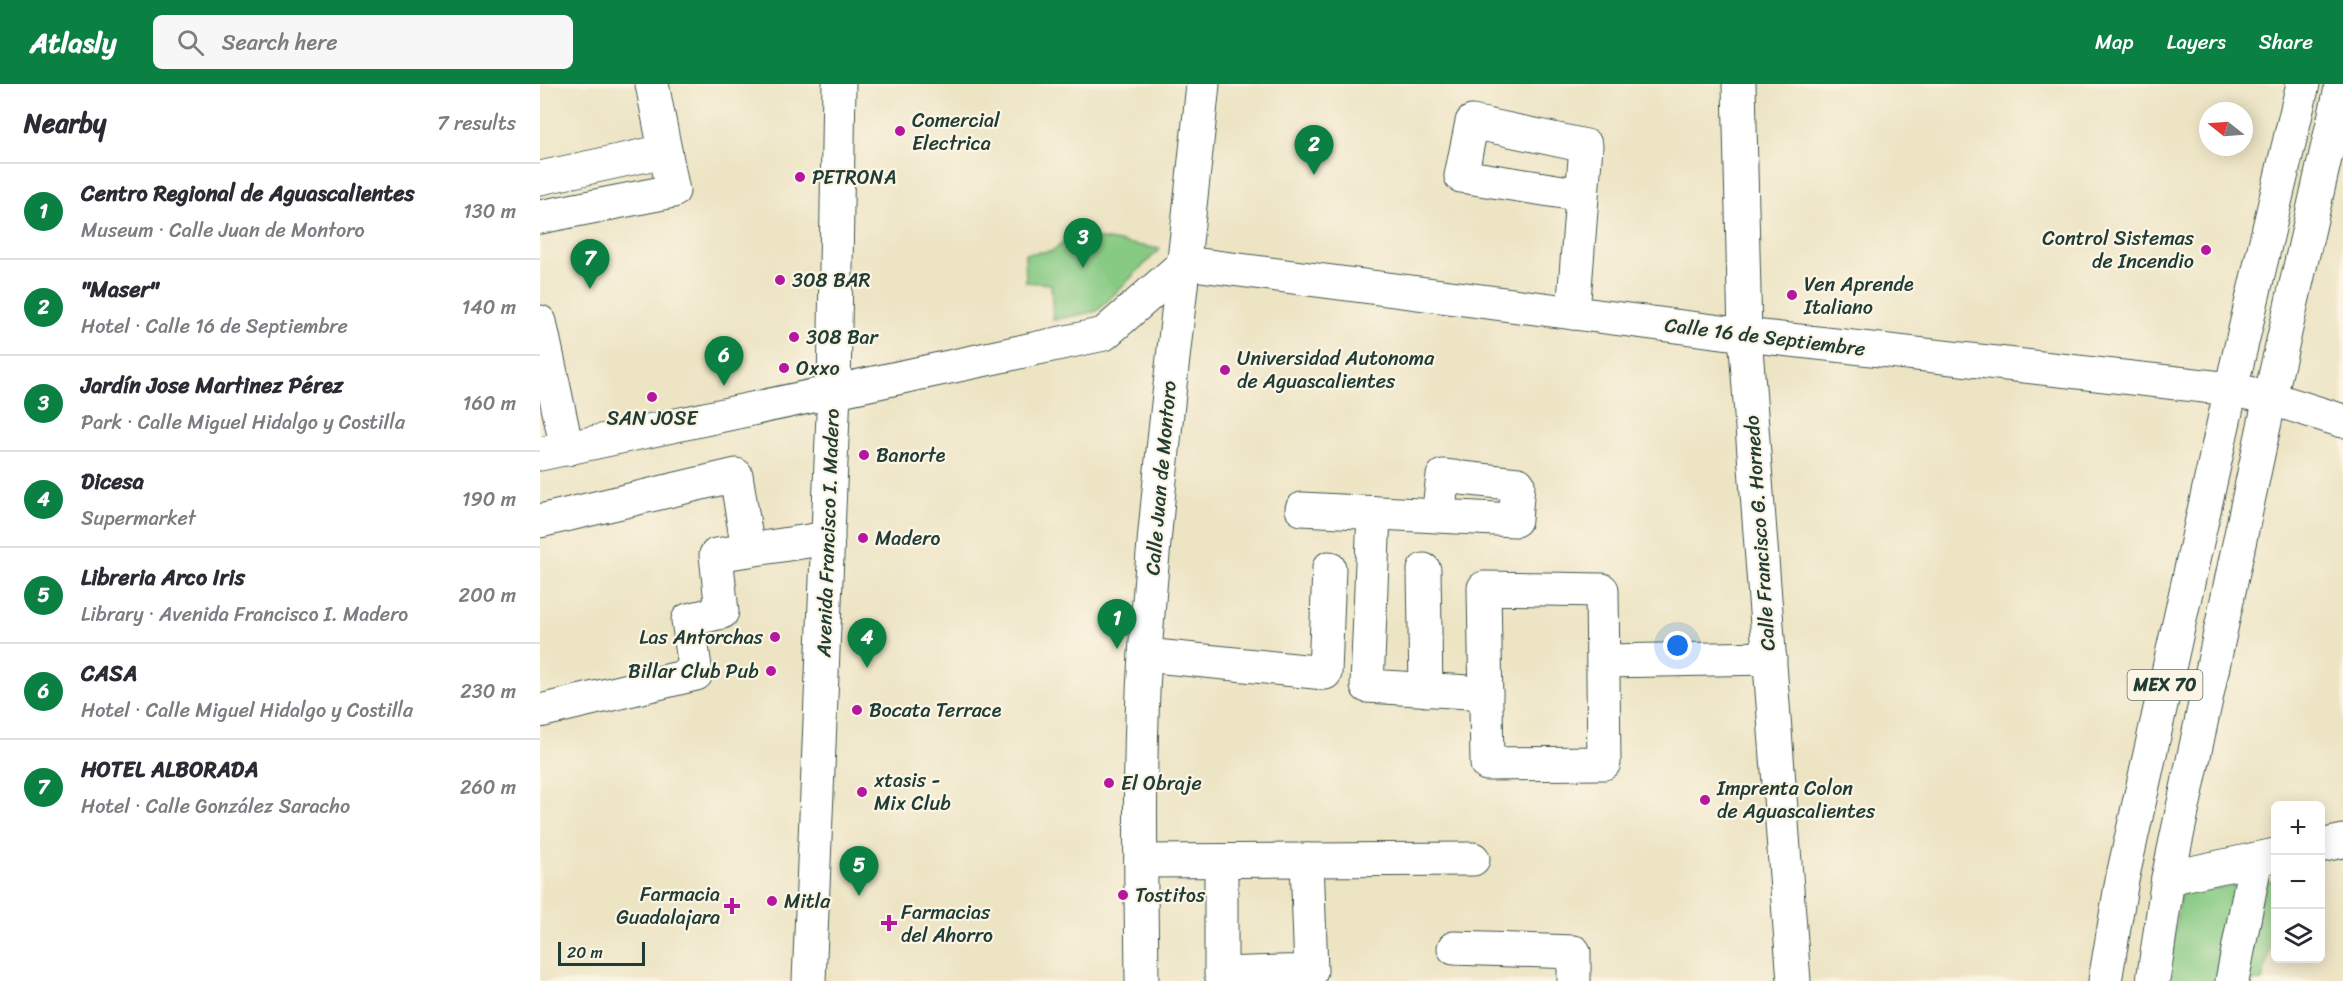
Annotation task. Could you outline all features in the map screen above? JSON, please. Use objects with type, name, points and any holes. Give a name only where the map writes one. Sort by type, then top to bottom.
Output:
[{"type":"street","points":[[540,217],[673,191],[652,84]]},
{"type":"street","name":"Avenida Francisco I. Madero","points":[[809,981],[834,391],[839,84]]},
{"type":"street","name":"Calle Juan de Montoro","points":[[1142,981],[1140,762],[1145,655],[1174,341],[1185,262],[1203,84]]},
{"type":"street","name":"Calle Francisco G. Hornedo","points":[[1739,84],[1745,335],[1794,981]]},
{"type":"street","name":"MEX 70","points":[[2104,981],[2122,880],[2231,389],[2304,84]]},
{"type":"street","name":"MEX 70","points":[[2153,981],[2168,878],[2270,398],[2342,84]]},
{"type":"street","points":[[540,178],[665,151]]},
{"type":"street","points":[[1574,313],[1582,195]]},
{"type":"street","points":[[540,322],[554,452],[1104,334],[1185,262]]},
{"type":"street","name":"Calle 16 de Septiembre","points":[[1185,262],[1745,335],[2231,389],[2343,420]]},
{"type":"street","points":[[540,521],[736,475],[748,550]]},
{"type":"street","points":[[1302,509],[1438,516]]},
{"type":"street","points":[[1374,513],[1367,686],[1486,693]]},
{"type":"street","points":[[540,711],[696,674],[688,620],[722,612],[716,555],[828,538]]},
{"type":"street","points":[[1145,655],[1325,673],[1329,568]]},
{"type":"street","points":[[1424,570],[1426,690]]},
{"type":"street","points":[[1484,588],[1602,590],[1605,661],[1604,763],[1487,764],[1484,588]]},
{"type":"street","points":[[1605,661],[1770,658]]},
{"type":"street","points":[[2325,845],[2343,841]]},
{"type":"street","points":[[2168,878],[2266,857],[2232,981]]},
{"type":"street","points":[[1141,861],[1473,859]]},
{"type":"street","points":[[1221,861],[1221,974],[1311,970],[1307,860]]},
{"type":"street","points":[[1454,948],[1574,952],[1574,981]]},
{"type":"green space","points":[[1102,239],[1160,249],[1097,311],[1053,320],[1051,284],[1026,282],[1025,254],[1052,251],[1066,241]]},
{"type":"green space","points":[[2271,882],[2271,944],[2262,981],[2168,981],[2180,893]]},
{"type":"place","name":"Comercial Electrica","points":[[900,131]]},
{"type":"place","name":"\"Maser\"","points":[[1314,175]]},
{"type":"place","name":"PETRONA","points":[[800,177]]},
{"type":"place","name":"Control Sistemas de Incendio","points":[[2206,250]]},
{"type":"place","name":"Jardín Jose Martinez Pérez","points":[[1083,268]]},
{"type":"place","name":"308 BAR","points":[[780,280]]},
{"type":"place","name":"HOTEL ALBORADA","points":[[590,289]]},
{"type":"place","name":"Ven Aprende Italiano","points":[[1792,295]]},
{"type":"place","name":"308 Bar","points":[[794,337]]},
{"type":"place","name":"Oxxo","points":[[784,368]]},
{"type":"place","name":"Universidad Autonoma de Aguascalientes","points":[[1225,370]]},
{"type":"place","name":"CASA","points":[[724,386]]},
{"type":"place","name":"SAN JOSE","points":[[652,397]]},
{"type":"place","name":"Banorte","points":[[864,455]]},
{"type":"place","name":"Madero","points":[[863,538]]},
{"type":"place","name":"Las Antorchas","points":[[775,637]]},
{"type":"place","name":"Centro Regional de Aguascalientes","points":[[1117,649]]},
{"type":"place","name":"Dicesa","points":[[867,668]]},
{"type":"place","name":"Billar Club Pub","points":[[771,671]]},
{"type":"place","name":"Bocata Terrace","points":[[857,710]]},
{"type":"place","name":"El Obraje","points":[[1109,783]]},
{"type":"place","name":"xtasis - Mix Club","points":[[862,792]]},
{"type":"place","name":"Imprenta Colon de Aguascalientes","points":[[1705,800]]},
{"type":"place","name":"Tostitos","points":[[1123,895]]},
{"type":"place","name":"Libreria Arco Iris","points":[[859,896]]},
{"type":"place","name":"Mitla","points":[[772,901]]},
{"type":"place","name":"Farmacia Guadalajara","points":[[732,906]]},
{"type":"place","name":"Farmacias del Ahorro","points":[[889,923]]}]
